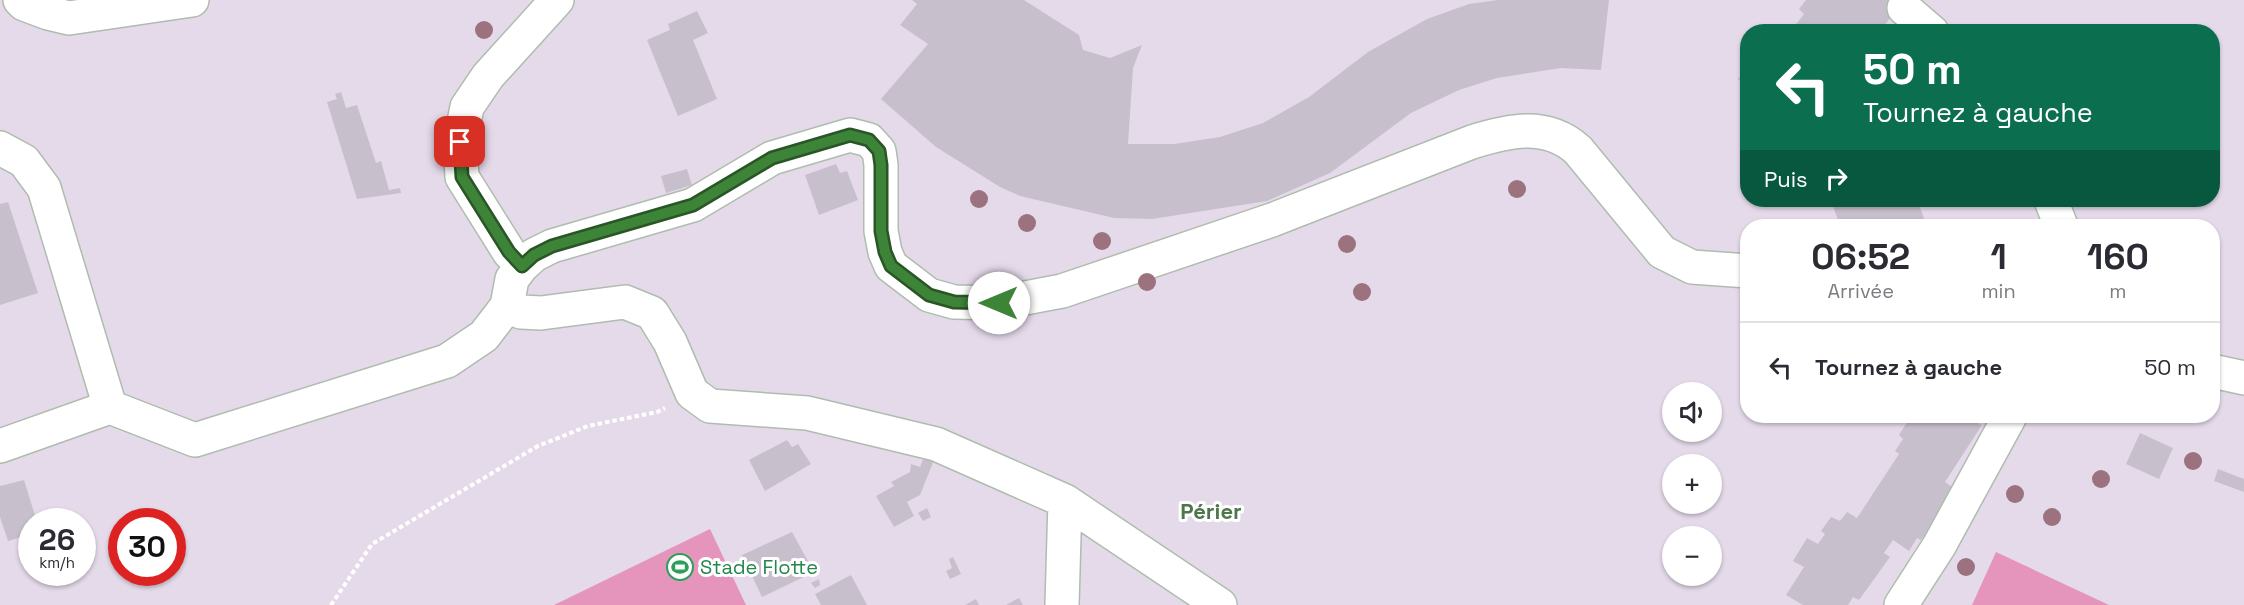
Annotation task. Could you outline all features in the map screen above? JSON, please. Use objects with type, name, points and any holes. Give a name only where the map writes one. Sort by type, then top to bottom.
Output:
[{"type":"street","points":[[20,0],[32,7],[69,18],[192,0]]},
{"type":"street","points":[[522,266],[509,252],[462,177],[460,142],[467,107],[488,76],[557,0]]},
{"type":"street","points":[[1905,8],[1923,24]]},
{"type":"street","points":[[0,446],[110,407],[195,440],[447,361],[484,336],[507,306],[512,279],[534,255],[552,246],[693,205],[772,158],[850,135],[869,140],[879,151],[881,231],[885,252],[891,266],[929,295],[954,302],[999,303],[1062,291],[1272,220],[1472,142],[1504,132],[1540,130],[1566,139],[1578,150],[1662,252],[1692,267],[1740,270]]},
{"type":"street","points":[[0,148],[24,161],[44,188],[110,407]]},
{"type":"street","points":[[507,306],[521,312],[541,313],[625,302],[652,314],[670,342],[692,393],[710,406],[807,413],[936,444],[1065,501],[1220,605]]},
{"type":"street","points":[[2220,373],[2244,378]]},
{"type":"street","points":[[1901,605],[1939,546],[2006,423]]},
{"type":"street","points":[[1062,605],[1065,501]]},
{"type":"path","points":[[331,605],[372,544],[538,446],[588,426],[657,412],[692,393]]},
{"type":"shaded area","name":"Stade Flotte","points":[[710,529],[746,605],[554,605]]},
{"type":"shaded area","points":[[1996,552],[2109,605],[1972,605]]},
{"type":"building","points":[[912,0],[1024,0],[1079,35],[1083,50],[1110,58],[1142,45],[1133,68],[1128,144],[1174,144],[1220,137],[1263,123],[1309,97],[1368,52],[1427,19],[1469,4],[1498,0],[1609,0],[1601,70],[1561,68],[1497,78],[1459,90],[1411,113],[1330,173],[1267,201],[1152,219],[1114,218],[1020,196],[1000,187],[936,147],[881,99],[928,44],[900,25],[917,4]]},
{"type":"building","points":[[1806,0],[1918,0],[1896,11],[1885,24],[1796,24],[1804,14],[1799,9]]},
{"type":"building","points":[[697,11],[708,33],[693,40],[717,99],[678,116],[647,40],[670,30],[668,24]]},
{"type":"building","points":[[341,92],[346,108],[357,105],[376,163],[381,161],[389,190],[400,188],[401,193],[357,199],[327,102],[337,99],[335,94]]},
{"type":"building","points":[[836,164],[840,173],[847,171],[858,200],[819,215],[805,175]]},
{"type":"building","points":[[687,169],[692,185],[666,193],[661,176]]},
{"type":"building","points":[[8,202],[38,293],[0,305],[0,204]]},
{"type":"building","points":[[1833,207],[1920,207],[1924,219],[1838,219]]},
{"type":"building","points":[[1907,423],[1979,423],[1982,425],[1945,482],[1955,489],[1921,540],[1917,538],[1909,551],[1893,540],[1884,553],[1890,557],[1859,600],[1853,597],[1848,605],[1803,605],[1786,595],[1804,567],[1793,561],[1807,538],[1818,544],[1825,534],[1821,531],[1831,517],[1840,521],[1847,512],[1857,518],[1899,454],[1895,451],[1903,439],[1899,435]]},
{"type":"building","points":[[2140,433],[2173,448],[2159,479],[2126,464]]},
{"type":"building","points":[[787,440],[792,447],[798,444],[811,464],[765,491],[749,460]]},
{"type":"building","points":[[926,452],[936,455],[920,495],[907,502],[914,516],[894,527],[876,496],[894,486],[891,482],[910,472],[911,464],[920,467]]},
{"type":"building","points":[[2218,469],[2244,479],[2244,492],[2214,481]]},
{"type":"building","points":[[24,480],[33,508],[18,508],[18,538],[8,541],[0,517],[0,486]]},
{"type":"building","points":[[927,508],[931,517],[923,521],[918,513]]},
{"type":"building","points":[[792,532],[814,572],[762,597],[742,555]]},
{"type":"building","points":[[953,557],[961,574],[950,579],[946,571],[952,568],[949,559]]},
{"type":"building","points":[[851,575],[867,605],[821,605],[815,594]]},
{"type":"building","points":[[819,579],[820,585],[815,588],[811,583]]},
{"type":"building","points":[[1019,598],[1023,605],[1006,605]]},
{"type":"building","points":[[976,599],[979,605],[965,605]]},
{"type":"place","name":"Stade Flotte","points":[[680,567]]},
{"type":"district","name":"Périer","points":[[1211,511]]},
{"type":"route","points":[[460,142],[462,177],[509,252],[522,266],[534,255],[552,246],[693,205],[772,158],[850,135],[869,140],[879,151],[881,231],[885,252],[891,266],[929,295],[954,302],[999,303]]}]
